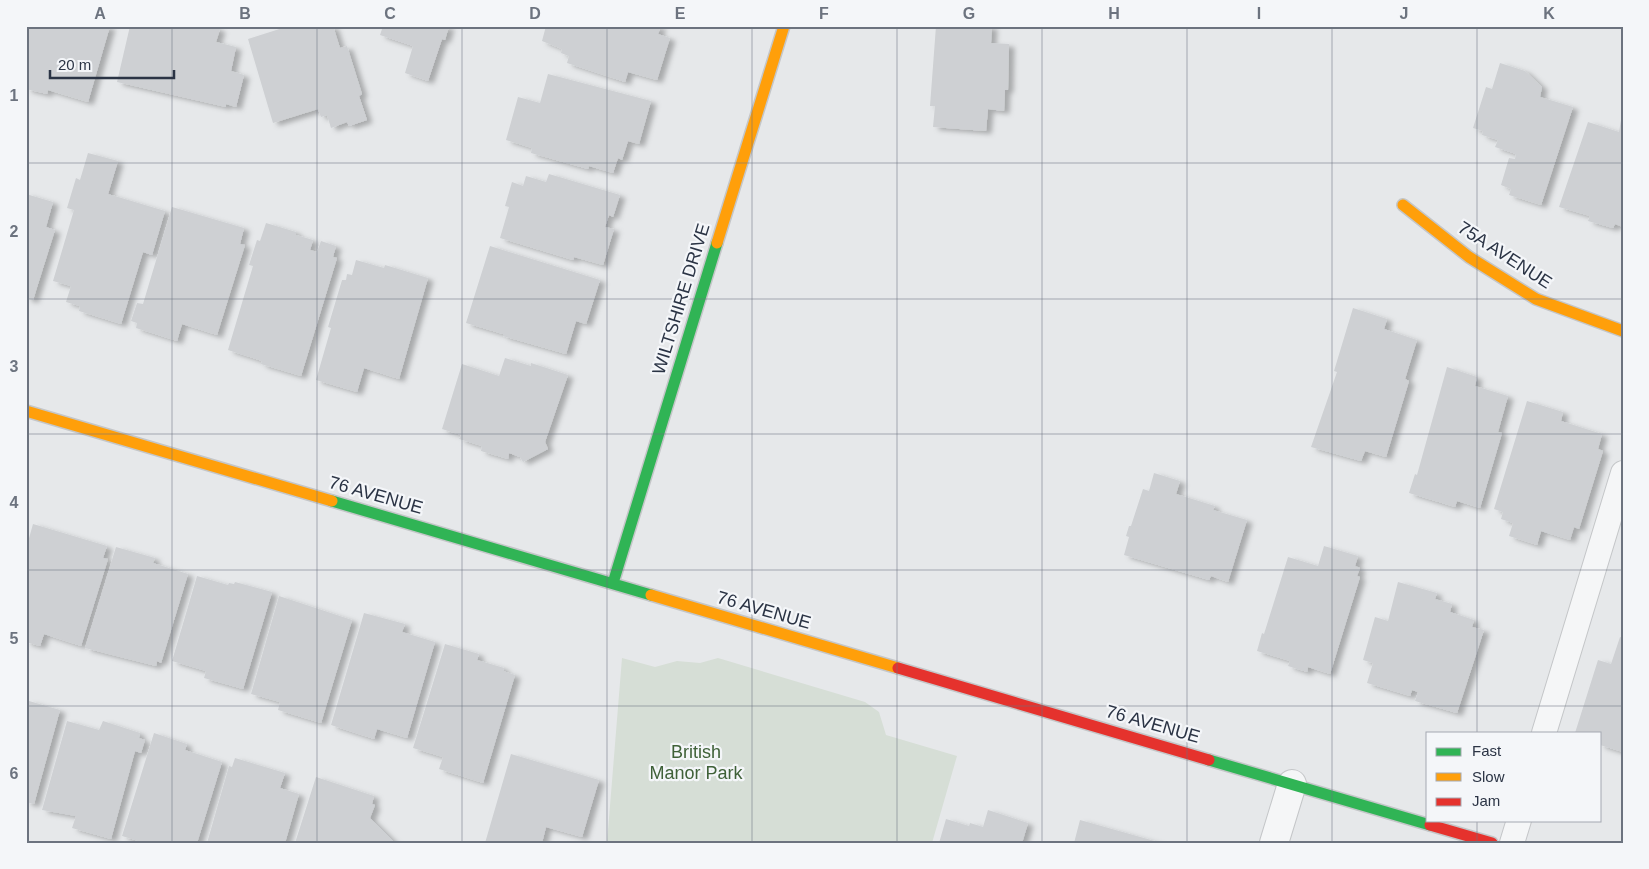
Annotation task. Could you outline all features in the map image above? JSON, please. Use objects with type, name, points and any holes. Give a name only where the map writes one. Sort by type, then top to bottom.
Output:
[{"type":"street","name":"WILTSHIRE DRIVE","points":[[612,583],[784,26]]},
{"type":"street","name":"75A AVENUE","points":[[1403,205],[1469,257],[1536,298],[1623,332]]},
{"type":"street","name":"76 AVENUE","points":[[26,411],[1492,843]]},
{"type":"street","points":[[1274,843],[1292,784]]},
{"type":"lane","points":[[1544,732],[1623,473]]},
{"type":"lane","points":[[1512,843],[1518,822]]},
{"type":"green space","name":"British Manor Park","points":[[622,658],[655,667],[677,661],[700,663],[718,658],[865,702],[879,712],[886,735],[957,756],[932,843],[607,843]]},
{"type":"building","points":[[26,26],[110,26],[88,102],[48,90],[47,94],[26,89],[29,73],[26,72]]},
{"type":"building","points":[[130,26],[210,26],[220,29],[216,42],[236,47],[231,71],[244,75],[236,107],[226,104],[226,107],[117,82]]},
{"type":"building","points":[[289,26],[333,26],[340,48],[347,46],[362,94],[359,96],[367,120],[349,126],[347,122],[331,128],[327,115],[321,117],[318,109],[273,123],[248,39]]},
{"type":"building","points":[[383,26],[449,26],[445,40],[442,39],[428,81],[405,73],[413,46],[380,35]]},
{"type":"building","points":[[546,26],[661,26],[658,34],[670,38],[657,80],[628,72],[625,82],[567,63],[569,56],[561,53],[562,49],[542,41]]},
{"type":"building","points":[[936,26],[992,26],[991,43],[1009,44],[1008,90],[1005,90],[1004,111],[988,109],[986,131],[933,127],[935,106],[930,106]]},
{"type":"building","points":[[1500,63],[1525,71],[1542,87],[1540,97],[1573,107],[1541,205],[1509,195],[1511,189],[1501,185],[1509,158],[1515,159],[1516,154],[1495,147],[1498,140],[1482,135],[1483,131],[1473,128],[1486,87],[1492,89]]},
{"type":"building","points":[[548,74],[651,101],[639,144],[628,141],[622,160],[618,158],[613,173],[589,166],[588,169],[531,153],[532,148],[506,140],[518,97],[540,103]]},
{"type":"building","points":[[1622,114],[1623,227],[1615,224],[1613,228],[1588,221],[1590,216],[1559,207],[1588,122],[1619,132]]},
{"type":"building","points":[[88,153],[118,161],[108,194],[165,211],[152,255],[143,252],[121,324],[79,311],[80,306],[66,302],[71,286],[53,281],[74,210],[67,208],[76,178],[80,180]]},
{"type":"building","points":[[549,174],[620,195],[613,217],[609,215],[605,227],[614,229],[603,265],[574,257],[573,260],[500,238],[509,207],[505,206],[512,182],[523,186],[526,176],[546,182]]},
{"type":"building","points":[[26,194],[53,202],[46,227],[55,230],[33,300],[26,298]]},
{"type":"building","points":[[172,207],[244,228],[240,244],[245,245],[217,335],[182,324],[177,341],[136,328],[137,323],[131,321],[137,303],[143,304]]},
{"type":"building","points":[[266,223],[296,232],[296,235],[313,240],[310,250],[317,252],[321,241],[336,246],[333,257],[337,258],[301,376],[261,364],[262,361],[228,350],[253,266],[249,265],[257,240],[260,241]]},
{"type":"building","points":[[490,246],[600,280],[586,324],[576,321],[566,354],[466,323]]},
{"type":"building","points":[[356,260],[384,268],[385,265],[428,278],[399,379],[364,368],[357,392],[316,380],[331,328],[328,327],[342,280],[346,280],[347,274],[352,275]]},
{"type":"building","points":[[1353,308],[1387,319],[1384,329],[1417,340],[1405,379],[1409,381],[1386,457],[1365,451],[1361,461],[1311,447],[1337,372],[1334,371]]},
{"type":"building","points":[[505,358],[531,366],[531,363],[568,375],[545,442],[548,449],[523,462],[520,457],[509,453],[508,459],[481,451],[482,446],[459,439],[461,435],[442,429],[462,364],[499,376]]},
{"type":"building","points":[[1447,367],[1477,377],[1475,386],[1508,396],[1498,432],[1502,433],[1480,508],[1457,501],[1455,507],[1409,493],[1415,474],[1417,475]]},
{"type":"building","points":[[1527,401],[1563,412],[1561,421],[1602,434],[1598,449],[1603,451],[1579,529],[1574,527],[1570,540],[1541,531],[1537,545],[1509,536],[1513,523],[1501,519],[1503,512],[1494,509]]},
{"type":"building","points":[[1154,473],[1180,481],[1176,494],[1215,506],[1213,510],[1247,520],[1228,582],[1211,576],[1209,580],[1124,555],[1129,537],[1126,536],[1129,526],[1131,526],[1143,489],[1149,491]]},
{"type":"building","points":[[33,524],[107,546],[103,558],[108,559],[81,646],[44,634],[40,646],[26,642],[26,549]]},
{"type":"building","points":[[1324,546],[1358,556],[1355,566],[1360,568],[1357,576],[1360,577],[1330,674],[1308,667],[1307,672],[1288,666],[1290,661],[1257,651],[1288,557],[1318,566]]},
{"type":"building","points":[[116,547],[155,558],[153,563],[188,574],[161,663],[157,661],[156,666],[85,648]]},
{"type":"building","points":[[197,576],[228,585],[235,582],[272,592],[243,689],[204,678],[206,671],[172,661]]},
{"type":"building","points":[[1398,582],[1437,593],[1435,599],[1452,604],[1450,612],[1474,620],[1472,627],[1484,630],[1457,713],[1415,701],[1418,692],[1412,690],[1410,696],[1367,683],[1373,663],[1363,660],[1375,617],[1388,621]]},
{"type":"building","points":[[279,596],[352,620],[321,723],[278,710],[280,702],[251,694]]},
{"type":"building","points":[[364,613],[405,624],[402,632],[435,642],[407,738],[377,729],[374,739],[331,725]]},
{"type":"building","points":[[1620,637],[1623,638],[1623,752],[1602,746],[1602,732],[1575,732],[1598,660],[1611,664]]},
{"type":"building","points":[[445,644],[479,654],[477,660],[504,668],[503,671],[515,675],[483,783],[439,769],[443,757],[413,748]]},
{"type":"building","points":[[29,701],[60,710],[34,804],[26,802],[26,711]]},
{"type":"building","points":[[67,721],[99,730],[103,721],[140,733],[139,738],[145,740],[141,753],[135,751],[111,839],[72,828],[76,816],[42,810]]},
{"type":"building","points":[[154,733],[187,744],[185,750],[222,762],[197,843],[142,842],[122,836]]},
{"type":"building","points":[[511,754],[599,780],[582,837],[546,827],[542,843],[485,843]]},
{"type":"building","points":[[235,758],[285,773],[280,788],[299,794],[285,843],[207,843],[229,766],[232,767]]},
{"type":"building","points":[[316,777],[374,796],[372,804],[375,805],[370,818],[395,843],[295,843]]},
{"type":"building","points":[[988,810],[1028,823],[1022,843],[939,843],[946,819],[969,826],[970,823],[983,827]]},
{"type":"building","points":[[1080,820],[1158,842],[1158,843],[1074,843]]},
{"type":"traffic: fast","points":[[613,583],[717,243]]},
{"type":"traffic: fast","points":[[332,501],[651,595]]},
{"type":"traffic: fast","points":[[1209,760],[1430,825]]},
{"type":"traffic: slow","points":[[717,243],[784,26]]},
{"type":"traffic: slow","points":[[1403,205],[1469,257],[1536,299],[1623,331]]},
{"type":"traffic: slow","points":[[26,411],[332,501]]},
{"type":"traffic: slow","points":[[651,595],[898,668]]},
{"type":"traffic: jam","points":[[898,668],[1209,760]]},
{"type":"traffic: jam","points":[[1430,825],[1492,843]]}]
